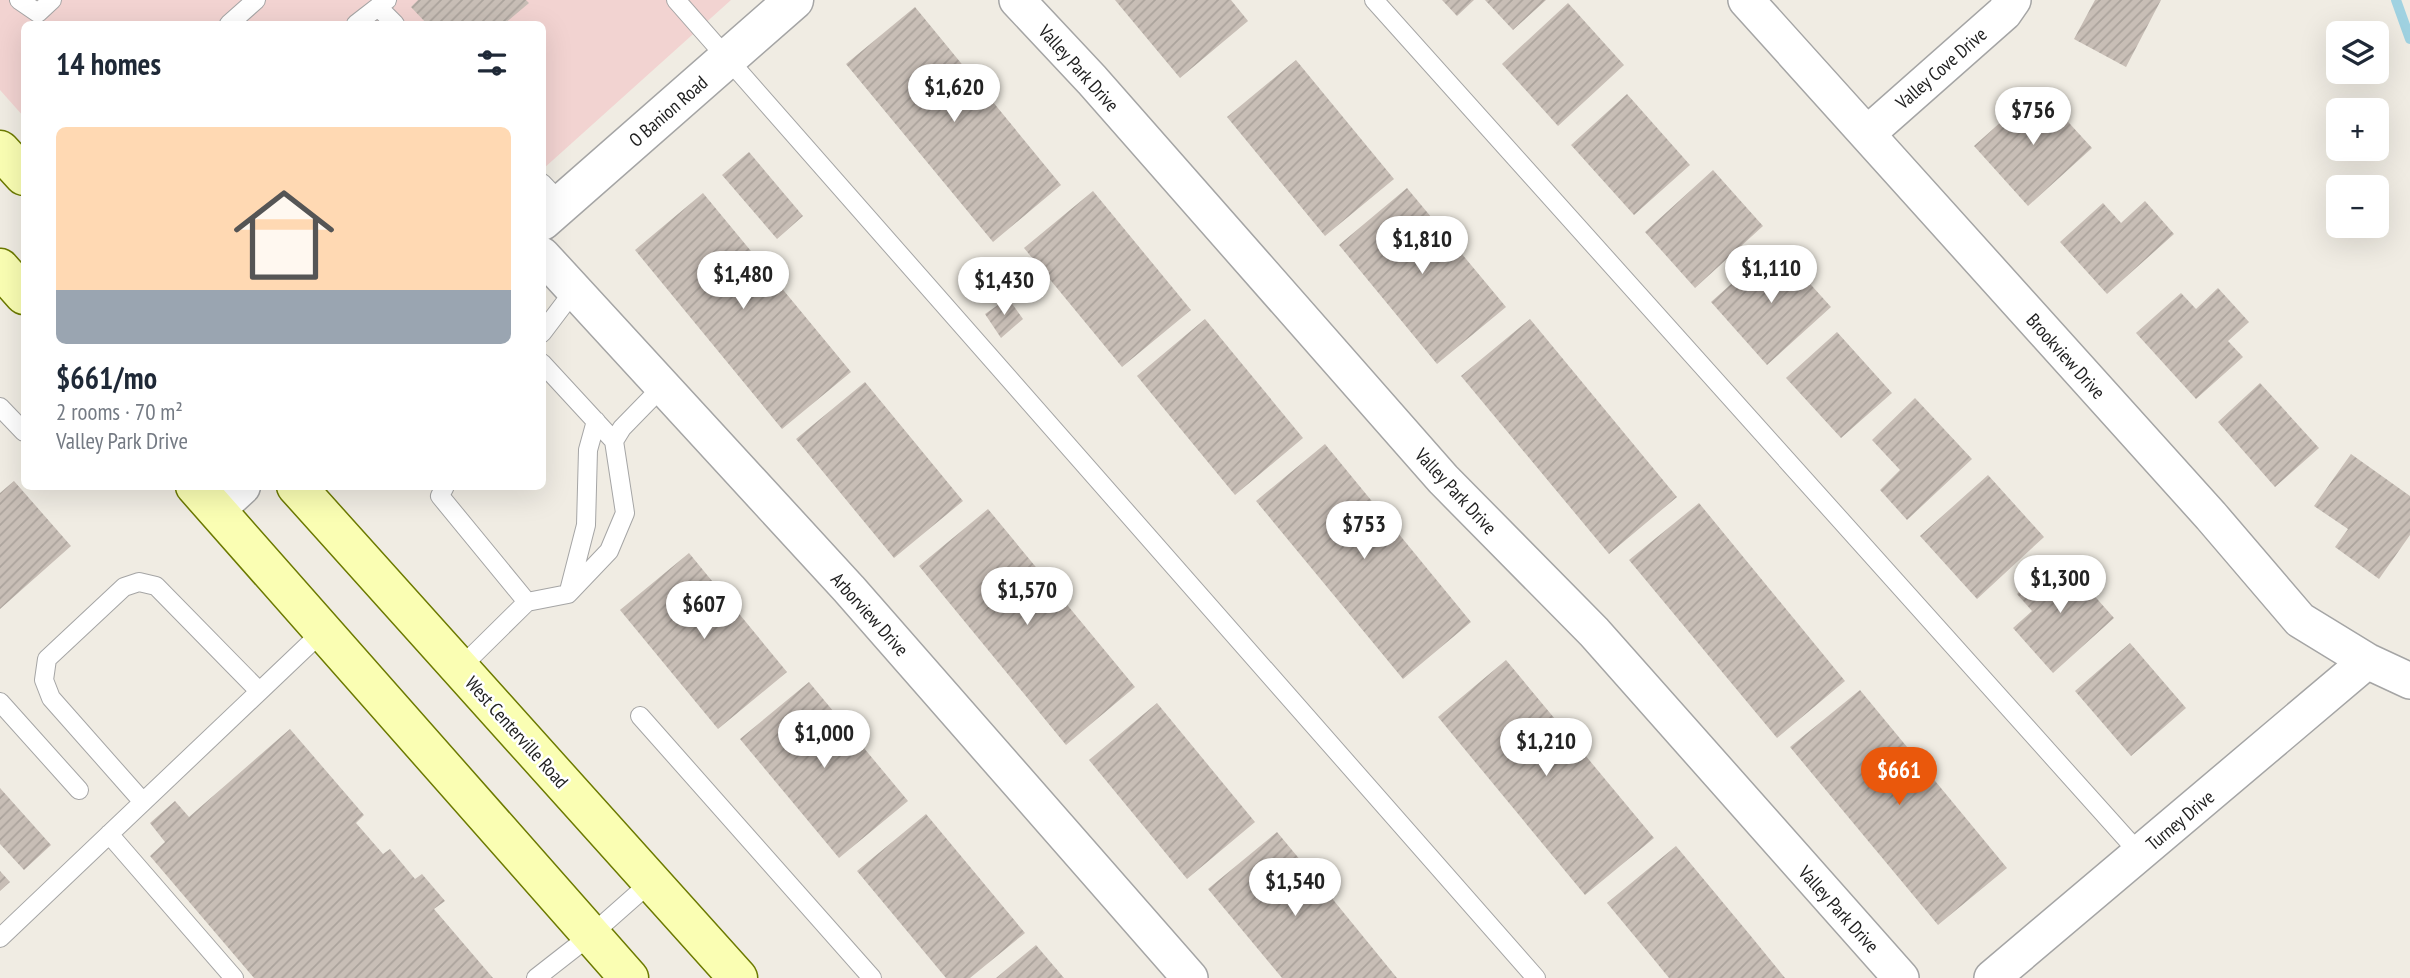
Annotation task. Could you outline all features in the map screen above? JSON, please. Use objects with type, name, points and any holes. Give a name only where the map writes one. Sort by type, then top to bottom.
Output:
[{"type":"main road","points":[[0,150],[21,173]]},
{"type":"main road","points":[[0,268],[21,292]]},
{"type":"main road","name":"West Centerville Road","points":[[300,490],[738,978]]},
{"type":"main road","points":[[217,494],[323,631],[629,978]]},
{"type":"street","name":"O Banion Road","points":[[549,203],[727,59],[794,0]]},
{"type":"street","name":"Valley Park Drive","points":[[1017,0],[1091,80],[1443,479],[1594,632],[1901,978]]},
{"type":"street","name":"Brookview Drive","points":[[1746,0],[2211,516],[2300,620],[2367,661],[2410,681]]},
{"type":"street","name":"Valley Cove Drive","points":[[1867,134],[2004,13],[2013,0]]},
{"type":"street","name":"Arborview Drive","points":[[546,260],[849,589],[1190,978]]},
{"type":"street","name":"Turney Drive","points":[[1992,978],[2367,661]]},
{"type":"lane","points":[[19,0],[41,19],[52,0]]},
{"type":"lane","points":[[232,21],[256,0]]},
{"type":"lane","points":[[676,0],[1536,978]]},
{"type":"lane","points":[[1374,0],[2140,855]]},
{"type":"lane","points":[[360,21],[383,3],[393,21]]},
{"type":"lane","points":[[546,327],[573,292]]},
{"type":"lane","points":[[459,669],[527,602],[568,594],[608,551],[625,513],[614,441],[546,367]]},
{"type":"lane","points":[[614,441],[622,428],[663,386]]},
{"type":"lane","points":[[0,407],[21,429]]},
{"type":"lane","points":[[568,594],[586,525],[588,450],[596,421]]},
{"type":"lane","points":[[444,490],[440,496],[527,602]]},
{"type":"lane","points":[[143,802],[51,698],[44,680],[47,659],[124,587],[139,582],[156,586],[259,691]]},
{"type":"lane","points":[[0,938],[323,631]]},
{"type":"lane","points":[[0,702],[79,790]]},
{"type":"lane","points":[[640,716],[872,978]]},
{"type":"lane","points":[[109,834],[234,978]]},
{"type":"lane","points":[[537,978],[592,935],[651,882]]},
{"type":"shaded area","points":[[0,0],[731,0],[546,166],[546,21],[21,21],[21,114],[0,90]]},
{"type":"building","points":[[418,0],[526,0],[529,3],[508,21],[424,21],[411,7]]},
{"type":"building","points":[[1115,0],[1231,0],[1248,21],[1180,78]]},
{"type":"building","points":[[1442,0],[1474,0],[1457,16]]},
{"type":"building","points":[[1485,0],[1546,0],[1513,30]]},
{"type":"building","points":[[2095,0],[2161,0],[2126,67],[2074,39]]},
{"type":"building","points":[[1568,3],[1624,65],[1558,126],[1502,64]]},
{"type":"building","points":[[915,7],[1061,185],[993,242],[846,64]]},
{"type":"building","points":[[1296,60],[1394,179],[1325,236],[1227,117]]},
{"type":"building","points":[[2038,89],[2092,148],[2028,206],[1974,146]]},
{"type":"building","points":[[1627,94],[1690,165],[1634,215],[1571,145]]},
{"type":"building","points":[[749,152],[803,216],[777,239],[722,175]]},
{"type":"building","points":[[1713,170],[1763,226],[1695,288],[1645,232]]},
{"type":"building","points":[[1407,188],[1506,307],[1437,364],[1339,245]]},
{"type":"building","points":[[1093,191],[1191,310],[1122,367],[1024,248]]},
{"type":"building","points":[[703,193],[851,372],[782,429],[635,250]]},
{"type":"building","points":[[2145,201],[2174,234],[2107,294],[2060,242],[2103,203],[2121,223]]},
{"type":"building","points":[[1775,245],[1831,307],[1767,365],[1711,302]]},
{"type":"building","points":[[2218,288],[2249,322],[2228,341],[2243,357],[2196,399],[2136,333],[2181,293],[2196,309]]},
{"type":"building","points":[[1008,298],[1023,319],[1001,338],[985,314]]},
{"type":"building","points":[[1205,319],[1303,438],[1235,495],[1137,376]]},
{"type":"building","points":[[1530,319],[1677,497],[1609,554],[1461,376]]},
{"type":"building","points":[[1837,332],[1892,393],[1841,438],[1786,378]]},
{"type":"building","points":[[865,382],[963,501],[894,558],[796,439]]},
{"type":"building","points":[[2260,383],[2319,448],[2275,487],[2218,422]]},
{"type":"building","points":[[1915,398],[1972,459],[1907,520],[1880,490],[1900,470],[1872,440]]},
{"type":"building","points":[[1325,444],[1471,622],[1403,679],[1256,501]]},
{"type":"building","points":[[2351,454],[2410,496],[2410,535],[2379,579],[2335,547],[2348,529],[2314,506]]},
{"type":"building","points":[[1988,475],[2044,537],[1977,599],[1920,536]]},
{"type":"building","points":[[14,481],[71,546],[0,609],[0,493]]},
{"type":"building","points":[[1699,503],[1845,681],[1777,738],[1629,560]]},
{"type":"building","points":[[988,509],[1135,687],[1066,745],[919,566]]},
{"type":"building","points":[[689,553],[787,672],[718,729],[620,610]]},
{"type":"building","points":[[2059,556],[2114,618],[2053,673],[2013,628],[2032,611],[2017,594]]},
{"type":"building","points":[[2130,643],[2186,708],[2131,756],[2075,691]]},
{"type":"building","points":[[1506,660],[1654,838],[1585,895],[1438,717]]},
{"type":"building","points":[[809,682],[908,801],[839,858],[740,739]]},
{"type":"building","points":[[1860,690],[2007,868],[1938,925],[1790,747]]},
{"type":"building","points":[[1157,703],[1255,822],[1187,879],[1089,760]]},
{"type":"building","points":[[290,729],[364,815],[356,823],[383,854],[390,849],[415,879],[422,874],[445,901],[434,909],[493,978],[254,978],[150,856],[165,842],[150,823],[175,801],[189,817]]},
{"type":"building","points":[[0,788],[51,845],[24,870],[0,844]]},
{"type":"building","points":[[926,814],[1025,933],[970,978],[946,978],[857,871]]},
{"type":"building","points":[[1277,832],[1397,978],[1282,978],[1208,889]]},
{"type":"building","points":[[1676,846],[1785,978],[1669,978],[1607,903]]},
{"type":"building","points":[[0,871],[10,882],[0,891]]},
{"type":"building","points":[[1036,945],[1064,978],[996,978]]},
{"type":"waterway","points":[[2396,0],[2410,39]]}]
